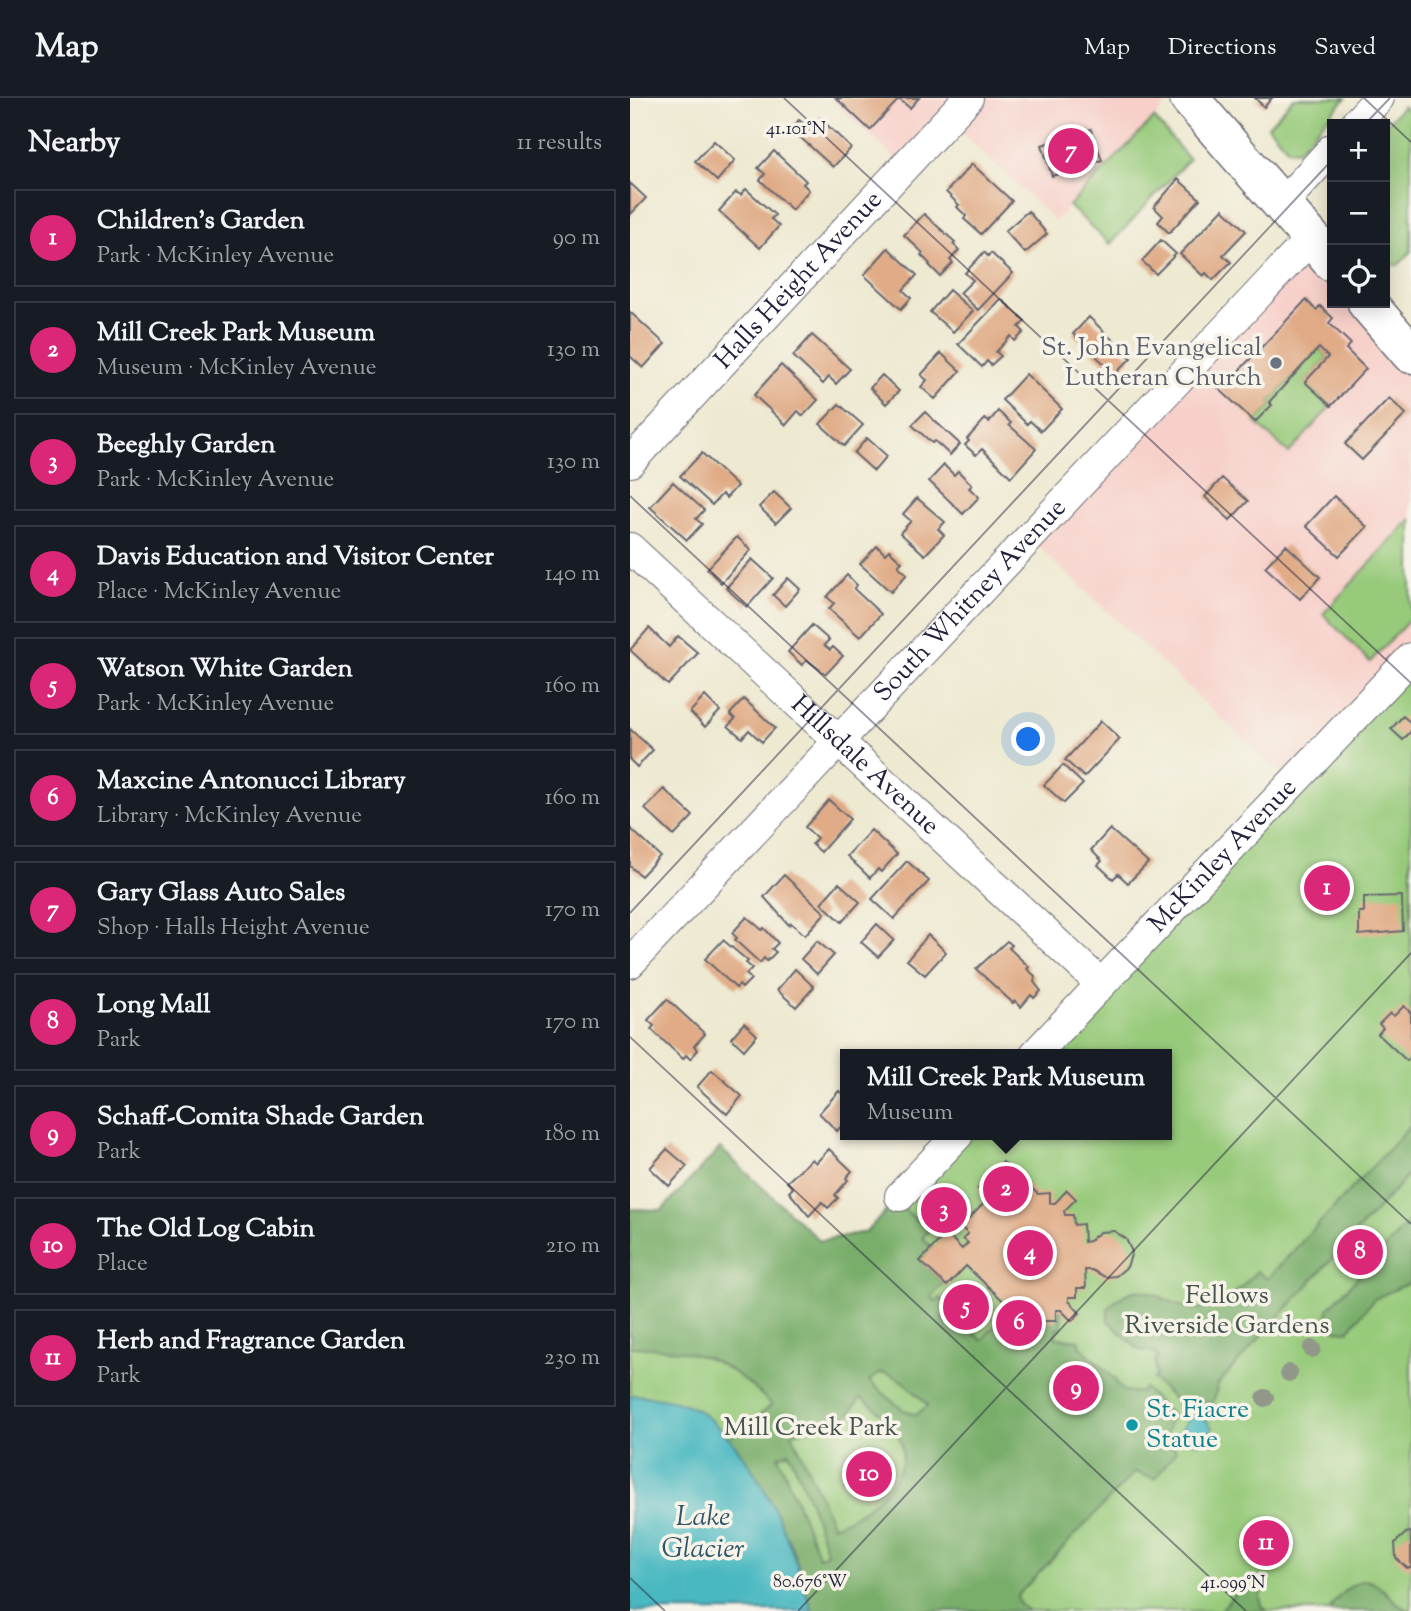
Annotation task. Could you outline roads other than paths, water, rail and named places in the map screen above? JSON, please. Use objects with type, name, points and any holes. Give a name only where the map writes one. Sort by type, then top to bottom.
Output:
[{"type":"main road","points":[[1189,98],[1322,250]]},
{"type":"main road","points":[[1371,308],[1411,354]]},
{"type":"street","name":"Halls Height Avenue","points":[[630,462],[968,98]]},
{"type":"street","points":[[1360,119],[1379,98]]},
{"type":"street","points":[[1282,204],[1327,154]]},
{"type":"street","name":"South Whitney Avenue","points":[[630,964],[839,741],[1322,250]]},
{"type":"street","name":"Hillsdale Avenue","points":[[630,548],[1101,984]]},
{"type":"street","name":"McKinley Avenue","points":[[1040,1049],[1411,659]]},
{"type":"street","points":[[900,1196],[953,1140]]},
{"type":"water","name":"Lake Glacier","points":[[630,1395],[686,1404],[702,1413],[723,1431],[757,1477],[771,1503],[795,1558],[812,1611],[630,1611]]},
{"type":"water","points":[[1197,1414],[1212,1428],[1207,1438],[1198,1444],[1182,1429],[1188,1420]]},
{"type":"place","name":"Gary Glass Auto Sales","points":[[1071,151]]},
{"type":"place","name":"St. John Evangelical Lutheran Church","points":[[1276,363]]},
{"type":"place","name":"Children's Garden","points":[[1327,888]]},
{"type":"place","name":"Mill Creek Park Museum","points":[[1006,1189]]},
{"type":"place","name":"Beeghly Garden","points":[[944,1210]]},
{"type":"place","name":"Long Mall","points":[[1360,1252]]},
{"type":"place","name":"Davis Education and Visitor Center","points":[[1030,1253]]},
{"type":"place","name":"Watson White Garden","points":[[966,1307]]},
{"type":"place","name":"Maxcine Antonucci Library","points":[[1019,1323]]},
{"type":"place","name":"Schaff-Comita Shade Garden","points":[[1076,1388]]},
{"type":"place","name":"St. Fiacre Statue","points":[[1132,1425]]},
{"type":"place","name":"The Old Log Cabin","points":[[869,1474]]},
{"type":"place","name":"Herb and Fragrance Garden","points":[[1266,1543]]},
{"type":"park label","name":"Fellows Riverside Gardens","points":[[1227,1311]]},
{"type":"park label","name":"Mill Creek Park","points":[[811,1428]]}]
